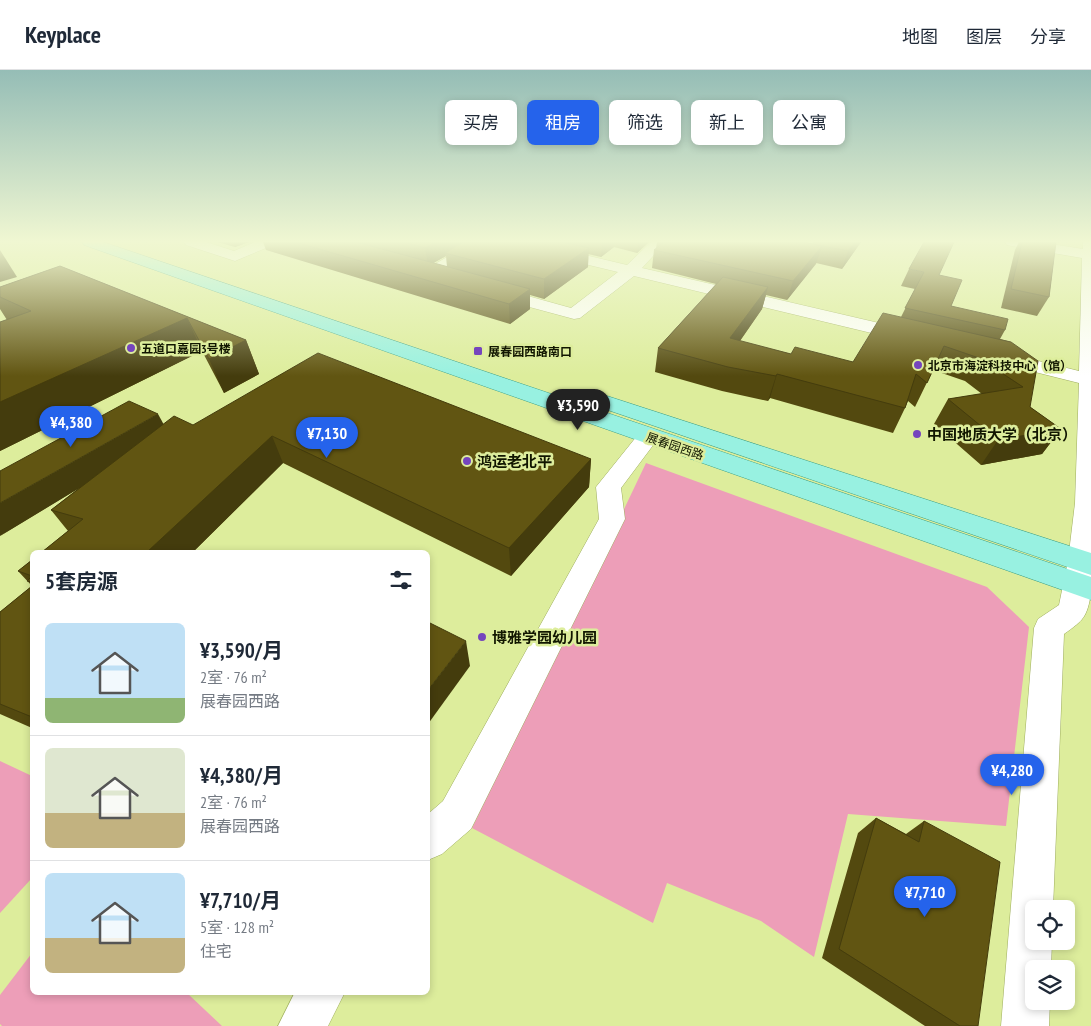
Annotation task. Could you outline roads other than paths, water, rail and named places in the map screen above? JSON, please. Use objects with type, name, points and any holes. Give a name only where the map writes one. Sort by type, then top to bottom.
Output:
[{"type":"main road","name":"展春园西路","points":[[218,287],[649,436],[1086,575]]},
{"type":"main road","name":"展春园西路","points":[[252,287],[1086,575]]},
{"type":"street","points":[[483,289],[574,314],[609,287]]},
{"type":"street","points":[[700,287],[923,340]]},
{"type":"street","points":[[1025,1026],[1049,628],[1073,611],[1086,575],[1090,287]]},
{"type":"street","points":[[989,355],[1089,379]]},
{"type":"street","points":[[430,838],[457,815],[612,519],[608,487],[649,436]]},
{"type":"street","points":[[302,1026],[320,995]]},
{"type":"place","name":"五道口嘉园3号楼","points":[[131,348]]},
{"type":"place","name":"展春园西路南口","points":[[478,351]]},
{"type":"place","name":"北京市海淀科技中心（馆）","points":[[918,365]]},
{"type":"place","name":"中国地质大学（北京）","points":[[917,434]]},
{"type":"place","name":"鸿运老北平","points":[[467,461]]},
{"type":"place","name":"博雅学园幼儿园","points":[[482,637]]}]
